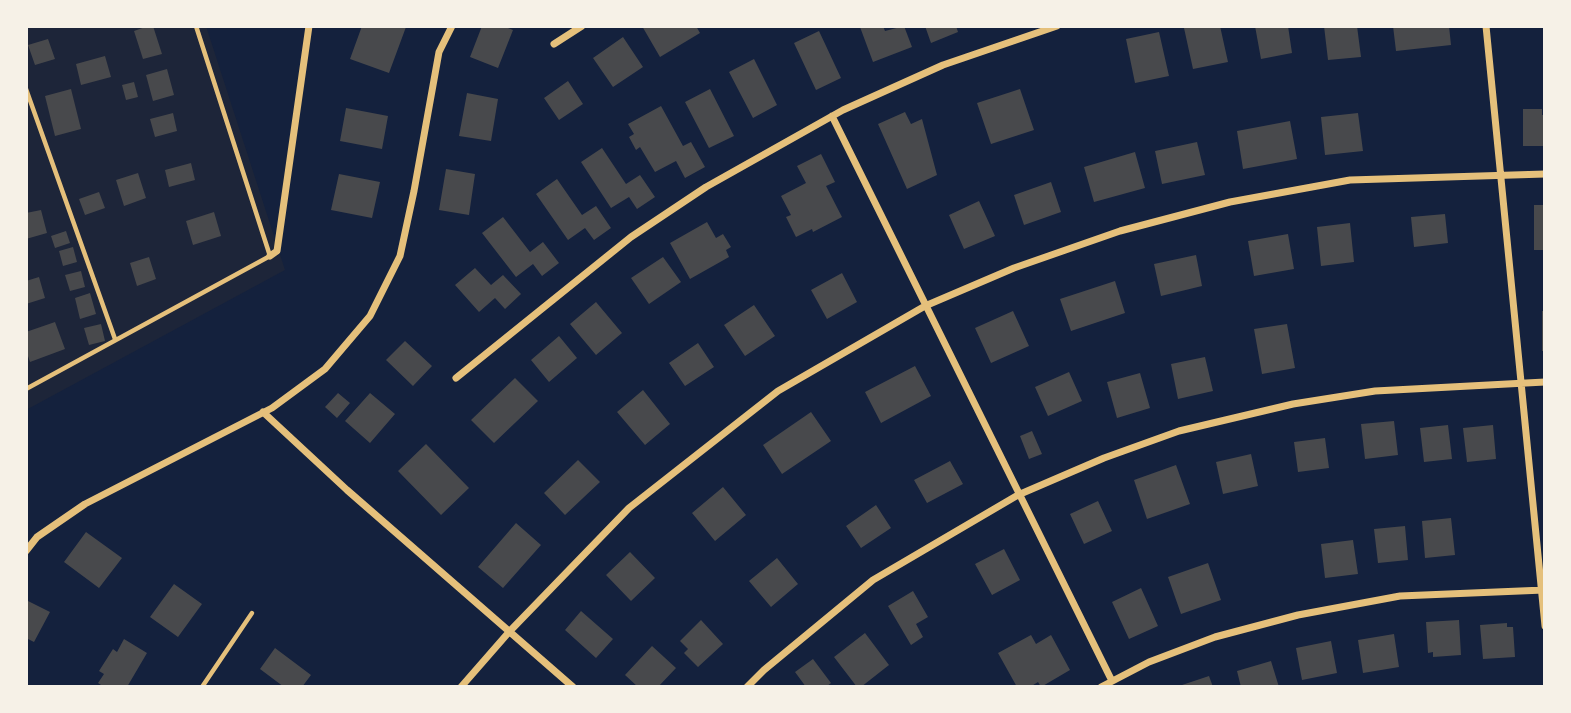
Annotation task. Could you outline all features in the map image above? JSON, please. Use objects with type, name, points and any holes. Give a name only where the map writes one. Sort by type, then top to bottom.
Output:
[{"type":"street","points":[[270,256],[277,251],[309,26]]},
{"type":"street","points":[[26,551],[37,537],[85,504],[262,412],[325,369],[370,317],[400,256],[439,52],[452,26]]},
{"type":"street","points":[[554,44],[582,26]]},
{"type":"street","points":[[456,378],[631,237],[706,187],[831,116],[943,65],[1057,26]]},
{"type":"street","points":[[1486,26],[1545,626]]},
{"type":"street","points":[[831,116],[1112,681]]},
{"type":"street","points":[[461,687],[509,632],[629,508],[778,391],[925,306],[1014,268],[1107,236],[1230,202],[1350,180],[1545,174]]},
{"type":"street","points":[[747,687],[873,580],[1018,495],[1104,458],[1179,431],[1293,404],[1375,391],[1545,382]]},
{"type":"street","points":[[262,412],[347,490],[573,687]]},
{"type":"street","points":[[1101,687],[1149,662],[1215,637],[1297,615],[1400,596],[1543,590]]},
{"type":"lane","points":[[26,389],[270,256],[195,26]]},
{"type":"lane","points":[[26,89],[115,339]]},
{"type":"lane","points":[[202,687],[252,613]]},
{"type":"shaded area","points":[[26,26],[206,26],[285,270],[26,410]]},
{"type":"building","points":[[153,26],[162,54],[143,59],[134,31]]},
{"type":"building","points":[[362,26],[406,27],[389,73],[350,59]]},
{"type":"building","points":[[482,26],[503,26],[513,30],[498,68],[470,57]]},
{"type":"building","points":[[642,26],[696,26],[700,33],[660,57]]},
{"type":"building","points":[[883,26],[885,31],[904,26],[912,47],[873,62],[860,27]]},
{"type":"building","points":[[925,26],[956,26],[958,32],[931,43]]},
{"type":"building","points":[[1220,26],[1228,62],[1193,69],[1184,28]]},
{"type":"building","points":[[1255,26],[1288,26],[1292,53],[1261,59]]},
{"type":"building","points":[[1324,26],[1357,26],[1361,57],[1328,60]]},
{"type":"building","points":[[1393,26],[1449,26],[1451,45],[1396,51]]},
{"type":"building","points":[[819,31],[841,78],[816,90],[794,43]]},
{"type":"building","points":[[1159,32],[1169,76],[1135,83],[1126,39]]},
{"type":"building","points":[[623,37],[643,67],[613,87],[593,58]]},
{"type":"building","points":[[48,39],[55,59],[35,65],[28,45]]},
{"type":"building","points":[[105,56],[111,77],[81,85],[76,64]]},
{"type":"building","points":[[754,59],[777,105],[753,118],[729,72]]},
{"type":"building","points":[[167,69],[174,95],[153,101],[146,75]]},
{"type":"building","points":[[568,81],[583,104],[559,120],[544,98]]},
{"type":"building","points":[[134,82],[138,97],[126,100],[122,85]]},
{"type":"building","points":[[71,89],[81,129],[55,136],[45,96]]},
{"type":"building","points":[[710,89],[734,136],[709,148],[685,102]]},
{"type":"building","points":[[1020,89],[1034,130],[991,144],[977,103]]},
{"type":"building","points":[[467,93],[498,99],[491,141],[459,136]]},
{"type":"building","points":[[661,106],[683,146],[691,142],[705,167],[685,178],[676,161],[655,172],[640,147],[636,150],[629,137],[634,134],[628,124]]},
{"type":"building","points":[[346,108],[388,116],[382,149],[340,141]]},
{"type":"building","points":[[1523,109],[1542,109],[1542,115],[1545,115],[1545,146],[1523,146]]},
{"type":"building","points":[[905,112],[911,124],[922,119],[937,175],[907,189],[878,124]]},
{"type":"building","points":[[173,113],[177,131],[155,137],[150,119]]},
{"type":"building","points":[[1358,113],[1363,151],[1325,155],[1321,117]]},
{"type":"building","points":[[1290,121],[1297,159],[1243,169],[1237,131]]},
{"type":"building","points":[[1197,142],[1205,175],[1162,184],[1155,151]]},
{"type":"building","points":[[602,148],[626,184],[640,175],[655,197],[637,209],[629,197],[611,208],[581,162]]},
{"type":"building","points":[[1135,152],[1145,188],[1094,202],[1084,167]]},
{"type":"building","points":[[821,154],[835,182],[826,186],[842,217],[813,232],[812,229],[796,237],[786,217],[791,215],[781,196],[806,183],[797,166]]},
{"type":"building","points":[[191,163],[195,180],[169,187],[165,170]]},
{"type":"building","points":[[446,169],[475,174],[469,215],[439,210]]},
{"type":"building","points":[[138,173],[146,198],[124,206],[116,180]]},
{"type":"building","points":[[339,174],[380,182],[372,218],[331,210]]},
{"type":"building","points":[[557,179],[582,215],[596,206],[611,228],[594,240],[585,228],[568,240],[536,194]]},
{"type":"building","points":[[1051,182],[1061,212],[1024,225],[1014,195]]},
{"type":"building","points":[[99,192],[105,208],[85,215],[79,199]]},
{"type":"building","points":[[979,201],[995,236],[964,249],[949,215]]},
{"type":"building","points":[[1534,205],[1545,205],[1545,250],[1534,250]]},
{"type":"building","points":[[41,210],[47,233],[26,239],[26,213]]},
{"type":"building","points":[[214,212],[221,236],[193,245],[186,221]]},
{"type":"building","points":[[1445,214],[1448,243],[1414,247],[1411,217]]},
{"type":"building","points":[[503,217],[530,252],[543,242],[559,263],[542,276],[533,264],[516,277],[482,233]]},
{"type":"building","points":[[707,222],[716,238],[723,234],[731,247],[726,250],[729,257],[690,279],[670,243]]},
{"type":"building","points":[[1350,223],[1354,262],[1321,266],[1317,227]]},
{"type":"building","points":[[66,231],[70,243],[55,248],[51,236]]},
{"type":"building","points":[[1288,234],[1294,269],[1254,276],[1248,241]]},
{"type":"building","points":[[73,247],[77,262],[63,266],[59,251]]},
{"type":"building","points":[[1196,255],[1202,286],[1161,296],[1154,264]]},
{"type":"building","points":[[149,257],[156,279],[137,286],[130,263]]},
{"type":"building","points":[[663,257],[681,282],[649,304],[631,278]]},
{"type":"building","points":[[475,268],[491,285],[503,275],[521,294],[505,309],[495,298],[479,312],[455,285]]},
{"type":"building","points":[[81,271],[85,287],[70,291],[65,275]]},
{"type":"building","points":[[842,273],[857,302],[827,319],[811,290]]},
{"type":"building","points":[[39,277],[45,298],[26,304],[26,281]]},
{"type":"building","points":[[1115,281],[1125,313],[1071,331],[1060,299]]},
{"type":"building","points":[[90,293],[96,314],[80,319],[75,298]]},
{"type":"building","points":[[596,302],[622,333],[596,355],[570,324]]},
{"type":"building","points":[[754,305],[775,336],[745,356],[724,325]]},
{"type":"building","points":[[1013,311],[1029,346],[991,363],[975,328]]},
{"type":"building","points":[[1542,311],[1545,311],[1545,351],[1542,351]]},
{"type":"building","points":[[55,322],[65,349],[30,362],[26,350],[26,332]]},
{"type":"building","points":[[101,324],[105,341],[89,345],[84,328]]},
{"type":"building","points":[[1287,324],[1295,368],[1262,374],[1254,329]]},
{"type":"building","points":[[559,336],[577,358],[549,382],[531,360]]},
{"type":"building","points":[[405,341],[432,366],[413,386],[386,360]]},
{"type":"building","points":[[698,343],[714,367],[685,386],[669,363]]},
{"type":"building","points":[[1205,357],[1213,391],[1178,399],[1171,364]]},
{"type":"building","points":[[915,366],[931,396],[881,423],[865,392]]},
{"type":"building","points":[[1069,372],[1082,401],[1048,416],[1035,387]]},
{"type":"building","points":[[1140,373],[1150,408],[1117,418],[1107,382]]},
{"type":"building","points":[[515,378],[538,401],[494,443],[471,420]]},
{"type":"building","points":[[643,390],[670,424],[645,445],[617,412]]},
{"type":"building","points":[[338,393],[350,403],[337,418],[325,407]]},
{"type":"building","points":[[370,393],[395,414],[370,443],[345,421]]},
{"type":"building","points":[[811,412],[831,441],[782,474],[763,445]]},
{"type":"building","points":[[1394,421],[1398,455],[1365,459],[1361,424]]},
{"type":"building","points":[[1448,425],[1452,459],[1424,462],[1420,428]]},
{"type":"building","points":[[1493,425],[1496,459],[1467,462],[1463,428]]},
{"type":"building","points":[[1032,431],[1042,454],[1029,459],[1020,436]]},
{"type":"building","points":[[1325,438],[1329,468],[1298,472],[1294,442]]},
{"type":"building","points":[[426,444],[469,488],[441,515],[398,471]]},
{"type":"building","points":[[1251,454],[1258,486],[1223,494],[1216,462]]},
{"type":"building","points":[[578,460],[600,482],[565,515],[544,493]]},
{"type":"building","points":[[950,461],[963,484],[927,503],[914,480]]},
{"type":"building","points":[[1176,465],[1190,504],[1147,519],[1134,480]]},
{"type":"building","points":[[723,487],[746,515],[715,541],[692,513]]},
{"type":"building","points":[[1098,501],[1112,531],[1084,544],[1070,514]]},
{"type":"building","points":[[876,505],[891,528],[861,548],[846,526]]},
{"type":"building","points":[[1451,518],[1455,555],[1425,558],[1422,521]]},
{"type":"building","points":[[516,523],[541,545],[503,588],[478,567]]},
{"type":"building","points":[[1405,526],[1408,560],[1378,563],[1374,529]]},
{"type":"building","points":[[86,532],[122,558],[99,588],[64,562]]},
{"type":"building","points":[[1353,540],[1358,574],[1325,578],[1321,544]]},
{"type":"building","points":[[1004,549],[1020,580],[992,595],[975,564]]},
{"type":"building","points":[[630,552],[655,578],[631,601],[606,575]]},
{"type":"building","points":[[777,558],[798,584],[771,607],[749,581]]},
{"type":"building","points":[[1208,563],[1221,600],[1181,614],[1168,577]]},
{"type":"building","points":[[174,584],[202,604],[178,637],[150,617]]},
{"type":"building","points":[[1141,588],[1158,626],[1129,639],[1112,602]]},
{"type":"building","points":[[913,591],[928,617],[916,624],[923,637],[911,645],[888,606]]},
{"type":"building","points":[[26,600],[50,612],[34,642],[26,638]]},
{"type":"building","points":[[581,611],[613,639],[596,658],[565,630]]},
{"type":"building","points":[[701,620],[723,644],[698,667],[684,653],[688,649],[680,641]]},
{"type":"building","points":[[1459,620],[1461,655],[1433,657],[1433,652],[1428,653],[1426,622]]},
{"type":"building","points":[[1507,623],[1507,627],[1513,627],[1515,657],[1483,659],[1480,625]]},
{"type":"building","points":[[865,633],[889,665],[861,687],[857,687],[834,657]]},
{"type":"building","points":[[1394,634],[1399,667],[1363,673],[1358,640]]},
{"type":"building","points":[[1031,635],[1036,644],[1051,635],[1070,670],[1041,687],[1038,682],[1030,687],[1017,687],[998,653]]},
{"type":"building","points":[[124,639],[147,653],[127,687],[104,687],[98,683],[104,674],[99,671],[113,649],[117,652]]},
{"type":"building","points":[[1331,641],[1337,673],[1302,680],[1296,648]]},
{"type":"building","points":[[652,646],[676,668],[658,687],[638,687],[625,675]]},
{"type":"building","points":[[275,648],[311,675],[302,687],[284,687],[260,669]]},
{"type":"building","points":[[813,659],[831,683],[826,687],[806,687],[795,672]]},
{"type":"building","points":[[1271,661],[1279,687],[1241,687],[1237,671]]},
{"type":"building","points":[[1209,676],[1213,687],[1179,687],[1179,686]]}]
